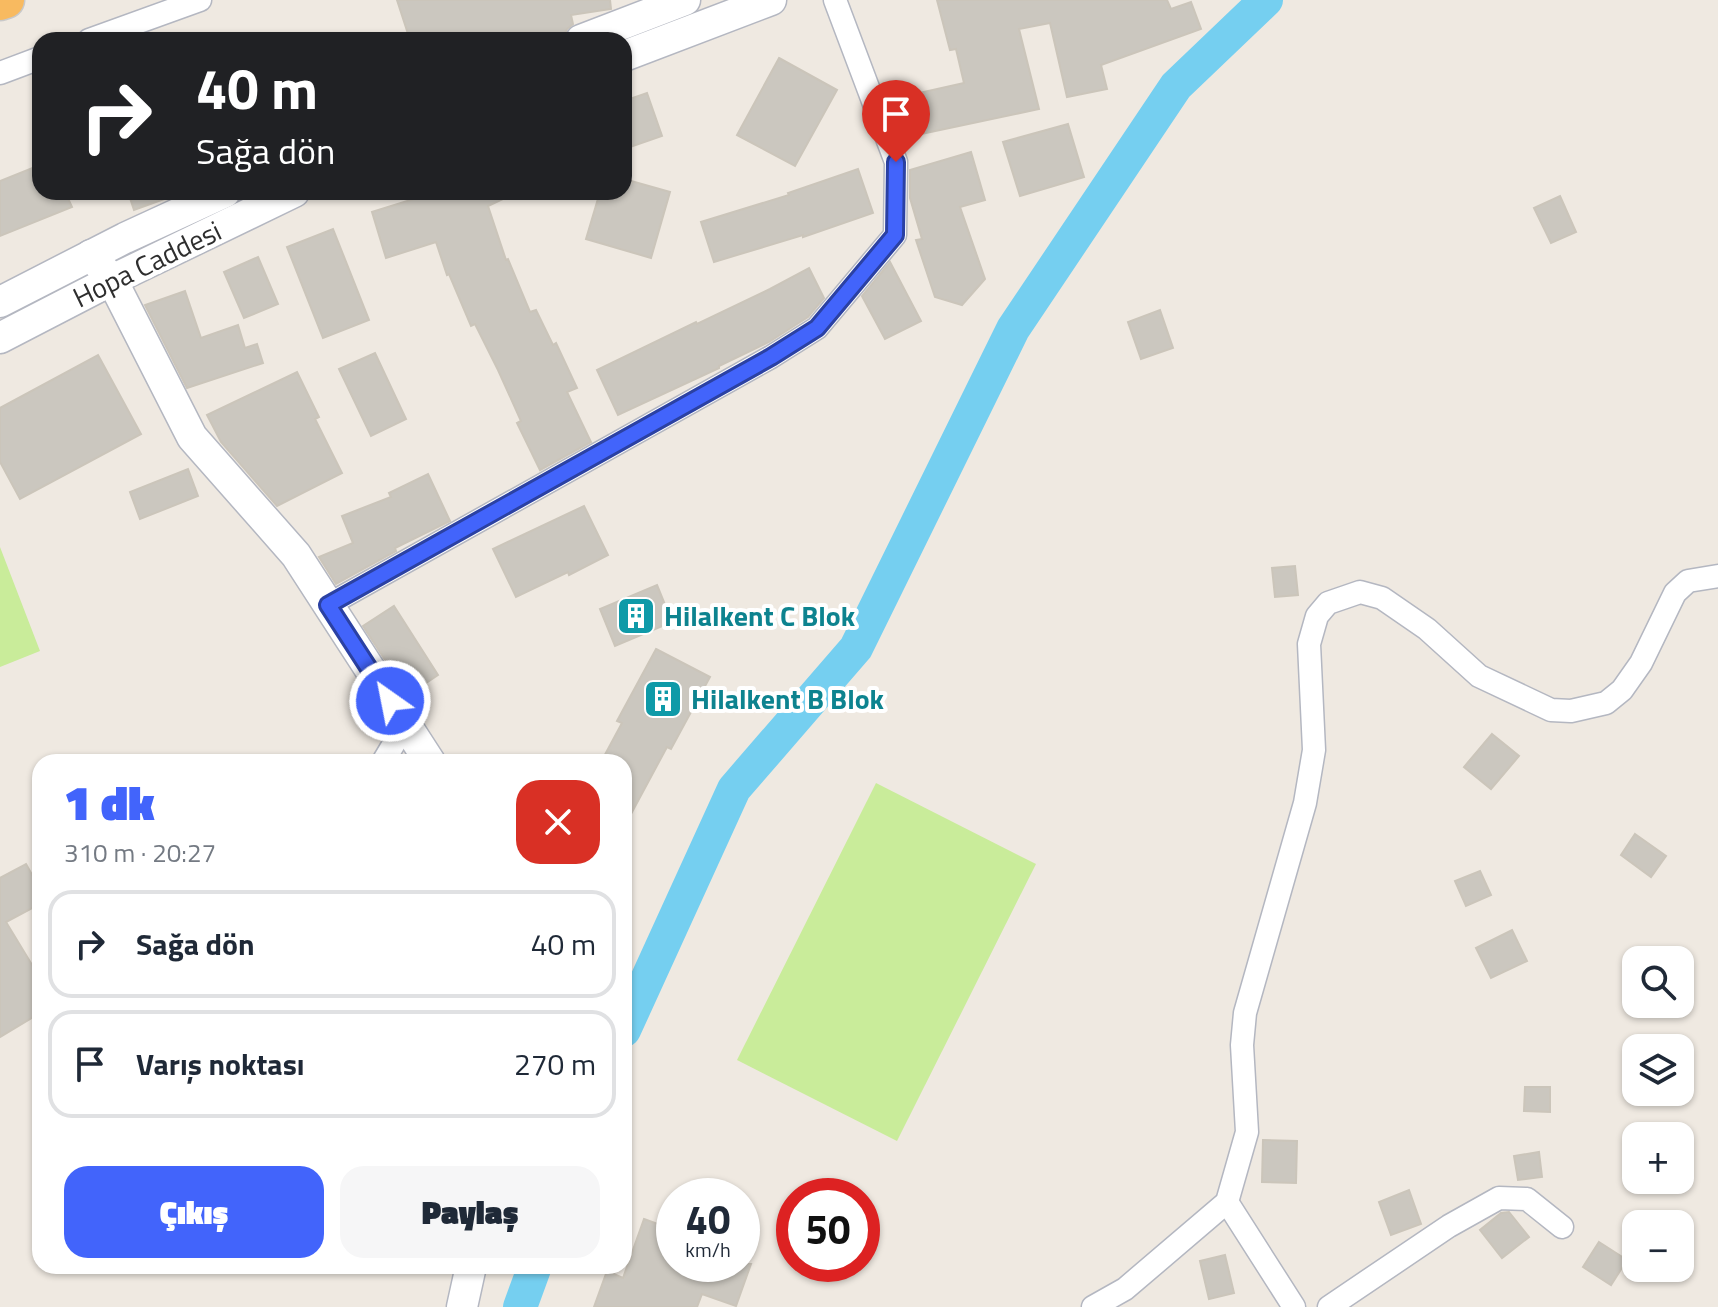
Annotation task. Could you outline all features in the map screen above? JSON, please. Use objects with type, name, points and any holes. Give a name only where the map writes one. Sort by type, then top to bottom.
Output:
[{"type":"highway","points":[[0,2],[6,0]]},
{"type":"main road","points":[[602,32],[685,0]]},
{"type":"main road","points":[[632,53],[771,0]]},
{"type":"main road","name":"Hopa Caddesi","points":[[0,302],[208,200]]},
{"type":"main road","name":"Hopa Caddesi","points":[[0,338],[277,200]]},
{"type":"main road","points":[[91,255],[112,280],[192,437],[296,555],[425,754]]},
{"type":"main road","points":[[462,1307],[469,1274]]},
{"type":"street","points":[[111,32],[200,0]]},
{"type":"street","points":[[328,605],[771,357],[817,328],[895,235],[896,162],[835,0]]},
{"type":"street","points":[[0,73],[32,61]]},
{"type":"street","points":[[1093,1307],[1125,1289],[1227,1202],[1247,1132],[1242,1045],[1245,1013],[1305,803],[1314,750],[1309,644],[1317,616],[1328,603],[1360,592],[1382,598],[1427,629],[1479,676],[1551,710],[1571,711],[1606,703],[1622,690],[1641,663],[1675,593],[1688,581],[1718,576]]},
{"type":"street","points":[[388,754],[405,725]]},
{"type":"street","points":[[1329,1307],[1449,1226],[1499,1198],[1527,1199],[1562,1227]]},
{"type":"street","points":[[1227,1202],[1294,1307]]},
{"type":"green space","points":[[0,547],[40,651],[0,667]]},
{"type":"green space","points":[[876,783],[1036,864],[897,1141],[737,1060]]},
{"type":"building","points":[[397,0],[610,0],[611,9],[571,15],[573,24],[566,32],[407,32]]},
{"type":"building","points":[[937,0],[1167,0],[1171,9],[1191,2],[1201,29],[1101,65],[1107,89],[1067,97],[1050,23],[1019,29],[1039,109],[902,138],[888,100],[964,83],[956,49],[950,50]]},
{"type":"building","points":[[779,58],[837,90],[795,166],[737,135]]},
{"type":"building","points":[[647,93],[662,136],[632,146],[632,98]]},
{"type":"building","points":[[1068,124],[1084,177],[1020,196],[1003,142]]},
{"type":"building","points":[[971,152],[985,200],[960,207],[985,279],[962,305],[935,297],[916,240],[922,239],[910,198],[910,170]]},
{"type":"building","points":[[32,168],[32,200],[69,200],[72,207],[0,236],[0,181]]},
{"type":"building","points":[[858,169],[873,213],[714,262],[701,222],[789,195]]},
{"type":"building","points":[[632,181],[670,192],[651,258],[586,239],[598,200],[632,200]]},
{"type":"building","points":[[1560,196],[1576,232],[1551,243],[1534,208]]},
{"type":"building","points":[[131,200],[162,200],[134,210]]},
{"type":"building","points":[[411,200],[501,200],[488,206],[506,260],[530,312],[536,310],[553,345],[556,343],[577,388],[567,392],[591,442],[540,470],[517,423],[521,421],[498,370],[475,324],[471,326],[447,275],[436,242],[386,258],[372,212]]},
{"type":"building","points":[[333,229],[369,320],[323,338],[287,247]]},
{"type":"building","points":[[258,257],[278,304],[244,318],[224,272]]},
{"type":"building","points":[[890,262],[921,321],[885,339],[862,296]]},
{"type":"building","points":[[809,268],[824,298],[808,317],[719,368],[618,415],[597,370]]},
{"type":"building","points":[[185,291],[201,338],[238,325],[245,348],[257,344],[263,363],[187,388],[145,305]]},
{"type":"building","points":[[1160,310],[1173,348],[1141,359],[1128,322]]},
{"type":"building","points":[[375,353],[406,419],[371,436],[339,369]]},
{"type":"building","points":[[98,355],[141,434],[20,499],[0,462],[0,408]]},
{"type":"building","points":[[297,372],[319,417],[315,419],[342,473],[277,506],[221,442],[207,415]]},
{"type":"building","points":[[188,469],[198,496],[140,519],[130,492]]},
{"type":"building","points":[[428,474],[450,521],[395,548],[396,551],[336,584],[319,557],[353,543],[342,516],[391,497],[389,493]]},
{"type":"building","points":[[584,506],[608,555],[516,597],[493,549]]},
{"type":"building","points":[[1295,566],[1298,595],[1275,597],[1272,568]]},
{"type":"building","name":"Hilalkent C Blok","points":[[657,585],[672,622],[615,646],[600,609]]},
{"type":"building","points":[[394,606],[438,675],[408,695],[363,626]]},
{"type":"building","name":"Hilalkent B Blok","points":[[656,649],[710,677],[632,812],[632,754],[605,754],[622,723],[617,721]]},
{"type":"building","points":[[1492,734],[1519,756],[1491,789],[1464,767]]},
{"type":"building","points":[[1635,834],[1666,856],[1651,877],[1621,855]]},
{"type":"building","points":[[26,864],[32,875],[32,908],[6,922],[32,965],[32,1018],[0,1037],[0,878]]},
{"type":"building","points":[[1480,871],[1491,895],[1466,906],[1455,881]]},
{"type":"building","points":[[1512,930],[1527,961],[1491,978],[1476,948]]},
{"type":"building","points":[[1525,1087],[1550,1087],[1550,1112],[1524,1111]]},
{"type":"building","points":[[1263,1140],[1297,1141],[1296,1183],[1262,1182]]},
{"type":"building","points":[[1539,1152],[1542,1177],[1518,1180],[1514,1156]]},
{"type":"building","points":[[1409,1190],[1421,1224],[1391,1235],[1379,1202]]},
{"type":"building","points":[[1509,1212],[1529,1237],[1502,1258],[1480,1230],[1501,1213]]},
{"type":"building","points":[[644,1219],[656,1223],[656,1282],[745,1282],[736,1306],[702,1294],[697,1307],[594,1307],[606,1274],[623,1278],[624,1274],[632,1274],[632,1253]]},
{"type":"building","points":[[1599,1242],[1622,1257],[1622,1268],[1611,1285],[1583,1267]]},
{"type":"building","points":[[1225,1255],[1234,1293],[1209,1299],[1200,1261]]},
{"type":"waterway","points":[[632,1012],[734,789],[856,648],[1013,329],[1176,86],[1266,0]]},
{"type":"waterway","points":[[520,1307],[532,1274]]},
{"type":"place","name":"Hilalkent C Blok","points":[[636,616]]},
{"type":"place","name":"Hilalkent B Blok","points":[[663,699]]},
{"type":"route","points":[[390,701],[328,605],[771,357],[817,328],[895,235],[896,162]]}]
